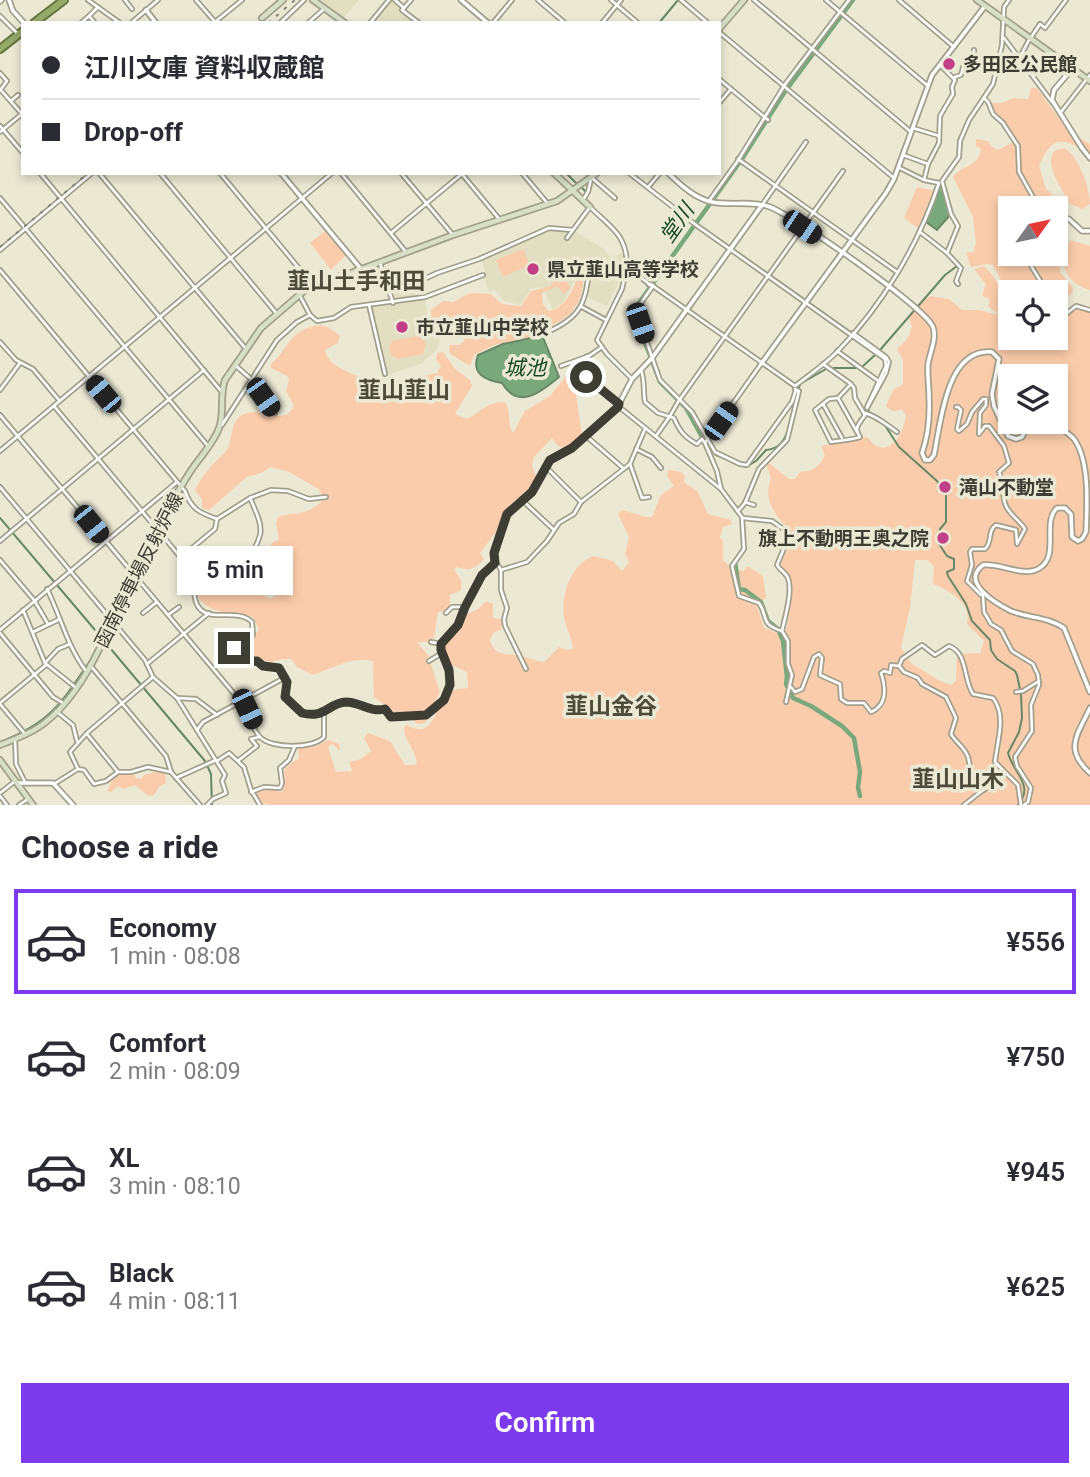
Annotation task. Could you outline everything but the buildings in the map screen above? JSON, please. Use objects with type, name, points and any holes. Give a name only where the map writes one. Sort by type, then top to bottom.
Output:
[{"type":"highway","points":[[36,21],[59,1]]},
{"type":"highway","points":[[0,49],[21,33]]},
{"type":"main road","points":[[260,20],[283,0]]},
{"type":"main road","points":[[313,0],[342,21]]},
{"type":"main road","points":[[721,29],[744,0]]},
{"type":"main road","points":[[977,0],[1089,79]]},
{"type":"main road","points":[[556,175],[590,206]]},
{"type":"main road","name":"函南停車場反射炉線","points":[[0,745],[37,728],[56,711],[90,665],[181,485],[220,427],[225,380],[261,328],[312,284],[559,200],[595,175]]},
{"type":"main road","points":[[0,760],[33,805]]},
{"type":"street","points":[[9,0],[13,11],[22,21]]},
{"type":"street","points":[[88,0],[117,21]]},
{"type":"street","points":[[125,0],[132,9]]},
{"type":"street","points":[[133,21],[158,0]]},
{"type":"street","points":[[196,0],[215,21]]},
{"type":"street","points":[[217,21],[242,0]]},
{"type":"street","points":[[282,21],[304,0]]},
{"type":"street","points":[[372,21],[389,0]]},
{"type":"street","points":[[395,0],[404,8],[402,10],[416,21]]},
{"type":"street","points":[[404,8],[411,0]]},
{"type":"street","points":[[461,0],[487,21]]},
{"type":"street","points":[[492,21],[512,0]]},
{"type":"street","points":[[538,0],[563,21]]},
{"type":"street","points":[[611,0],[636,21]]},
{"type":"street","points":[[604,21],[621,0]]},
{"type":"street","points":[[681,0],[706,21]]},
{"type":"street","points":[[754,0],[912,130],[939,136]]},
{"type":"street","points":[[826,0],[928,86]]},
{"type":"street","points":[[711,202],[787,87],[849,0]]},
{"type":"street","points":[[899,0],[954,47]]},
{"type":"street","points":[[641,370],[645,381],[644,401],[658,413],[670,416],[676,421],[681,433],[697,444],[702,439],[718,454],[747,465],[792,402],[795,388],[838,351],[852,334],[889,286],[920,232],[940,183],[959,157],[960,144],[968,120],[997,74],[1003,38],[1002,18],[1009,0]]},
{"type":"street","points":[[1018,59],[1040,24],[1045,28],[1066,0]]},
{"type":"street","points":[[706,442],[894,178],[928,86],[940,65],[985,6]]},
{"type":"street","points":[[83,21],[98,7]]},
{"type":"street","points":[[310,21],[325,8]]},
{"type":"street","points":[[146,10],[154,21]]},
{"type":"street","points":[[0,16],[21,33]]},
{"type":"street","points":[[89,16],[93,21]]},
{"type":"street","points":[[721,33],[894,178]]},
{"type":"street","points":[[1003,38],[1062,114],[1089,79]]},
{"type":"street","points":[[954,84],[974,50]]},
{"type":"street","points":[[940,65],[955,77]]},
{"type":"street","points":[[1072,69],[1054,90],[1053,103],[1090,158]]},
{"type":"street","points":[[0,73],[7,80],[1,89],[21,113]]},
{"type":"street","points":[[955,77],[961,75]]},
{"type":"street","points":[[924,180],[928,164],[939,145],[940,116],[953,94],[955,77]]},
{"type":"street","points":[[721,81],[767,119]]},
{"type":"street","points":[[721,101],[731,89]]},
{"type":"street","points":[[11,101],[18,95]]},
{"type":"street","points":[[984,98],[1018,146],[1019,172],[1032,196]]},
{"type":"street","points":[[21,115],[1,129],[21,151]]},
{"type":"street","points":[[526,669],[505,626],[507,608],[501,590],[501,570],[495,563],[494,553],[506,517],[536,486],[550,460],[564,454],[618,405],[632,379],[687,310],[806,142]]},
{"type":"street","points":[[903,155],[928,164]]},
{"type":"street","points":[[740,160],[897,272]]},
{"type":"street","points":[[898,167],[924,180],[940,183]]},
{"type":"street","points":[[655,437],[843,171]]},
{"type":"street","points":[[42,175],[222,391]]},
{"type":"street","points":[[0,250],[90,175]]},
{"type":"street","points":[[101,175],[246,349]]},
{"type":"street","points":[[162,175],[277,314]]},
{"type":"street","points":[[222,175],[312,284]]},
{"type":"street","points":[[283,175],[362,269],[366,284]]},
{"type":"street","points":[[0,451],[330,175]]},
{"type":"street","points":[[343,175],[406,251]]},
{"type":"street","points":[[403,175],[453,235]]},
{"type":"street","points":[[391,233],[460,175]]},
{"type":"street","points":[[464,175],[500,220]]},
{"type":"street","points":[[524,175],[548,204]]},
{"type":"street","points":[[632,175],[695,224],[886,359],[889,365],[864,412],[864,418],[858,422],[857,433]]},
{"type":"street","points":[[648,188],[658,175]]},
{"type":"street","points":[[670,175],[687,190],[711,202],[750,202],[777,210],[889,286],[930,321],[934,338],[928,364],[929,429],[922,458],[928,460],[934,455],[951,380],[965,359],[974,354],[992,352],[999,359],[992,394],[998,415]]},
{"type":"street","points":[[583,200],[591,178],[615,198]]},
{"type":"street","points":[[940,183],[958,226],[947,253]]},
{"type":"street","points":[[0,198],[208,446]]},
{"type":"street","points":[[567,238],[590,206],[620,235],[626,248],[627,267],[622,289],[597,340],[632,379]]},
{"type":"street","points":[[1068,219],[1082,231],[1090,231]]},
{"type":"street","points":[[388,285],[402,280],[411,283],[420,281],[479,260],[549,228],[572,230]]},
{"type":"street","points":[[920,232],[961,268],[956,281],[958,284]]},
{"type":"street","points":[[380,262],[393,303]]},
{"type":"street","points":[[545,333],[571,320],[582,307],[590,265],[596,264],[624,272]]},
{"type":"street","points":[[627,267],[799,391],[787,440],[758,469],[746,502],[738,511]]},
{"type":"street","points":[[0,270],[181,485],[193,508],[217,519]]},
{"type":"street","points":[[299,294],[315,321],[340,315],[347,309],[425,297],[483,275]]},
{"type":"street","points":[[651,285],[637,314],[650,359],[660,380],[695,415],[717,471],[721,489]]},
{"type":"street","points":[[369,305],[385,374]]},
{"type":"street","points":[[1068,312],[1076,306],[1090,310]]},
{"type":"street","points":[[582,307],[607,320]]},
{"type":"street","points":[[220,427],[279,337],[310,315]]},
{"type":"street","points":[[0,342],[20,363],[33,369],[60,401]]},
{"type":"street","points":[[561,366],[602,347]]},
{"type":"street","points":[[838,351],[880,382]]},
{"type":"street","points":[[587,356],[590,364],[587,379],[721,489],[742,517],[744,549],[732,566],[739,594],[742,598],[759,603],[765,621],[782,631],[789,644],[789,664],[792,672],[786,702]]},
{"type":"street","points":[[0,390],[20,363]]},
{"type":"street","points":[[822,364],[851,384],[855,398],[864,412],[876,416],[897,432]]},
{"type":"street","points":[[235,365],[251,380],[275,413]]},
{"type":"street","points":[[0,541],[204,370]]},
{"type":"street","points":[[838,398],[860,437],[855,440],[831,442],[815,410],[829,399],[838,398],[851,384]]},
{"type":"street","points":[[956,407],[961,410],[957,429],[959,431],[967,424],[983,398],[986,399],[986,405],[980,413],[979,434],[985,426],[989,426],[1006,451],[1009,463],[999,472],[1003,481],[1004,502],[1025,529],[1017,544],[1016,530],[996,526],[991,531],[988,546],[985,549],[972,549],[970,552],[972,565],[967,581],[1014,612],[1064,628],[1090,692]]},
{"type":"street","points":[[823,404],[842,439]]},
{"type":"street","points":[[54,406],[157,531],[195,572],[232,577],[248,559],[261,534],[250,498]]},
{"type":"street","points":[[0,415],[241,702],[259,737],[268,742],[295,746],[316,743],[323,739],[324,713]]},
{"type":"street","points":[[645,429],[630,464],[642,498],[649,497]]},
{"type":"street","points":[[1007,434],[1016,439],[1024,434]]},
{"type":"street","points":[[900,666],[902,659],[922,645],[935,655],[949,646],[958,651],[970,690],[976,696],[993,698],[998,707],[1001,729],[995,761],[1018,785],[1023,805],[1028,802],[1031,788],[1017,766],[1016,757],[1032,731],[1031,705],[1039,681],[1033,664],[1012,651],[1001,630],[991,624],[984,612],[984,594],[975,580],[976,572],[983,565],[993,564],[1029,571],[1044,564],[1049,554],[1051,516],[1057,508],[1065,508],[1070,514],[1071,534],[1075,540],[1082,539],[1086,532],[1088,484],[1080,448],[1068,434]]},
{"type":"street","points":[[586,436],[623,468]]},
{"type":"street","points":[[635,448],[652,457],[661,468]]},
{"type":"street","points":[[501,570],[527,562],[545,544],[554,529],[574,514],[581,502],[630,464]]},
{"type":"street","points":[[545,466],[581,502]]},
{"type":"street","points":[[61,703],[0,631],[141,511],[181,485]]},
{"type":"street","points":[[0,487],[147,664],[153,677],[177,698],[225,775],[222,781],[226,793],[207,805]]},
{"type":"street","points":[[180,558],[215,528],[217,519],[250,498],[273,490],[288,491],[309,499],[326,497]]},
{"type":"street","points":[[522,500],[554,529]]},
{"type":"street","points":[[746,502],[754,505]]},
{"type":"street","points":[[742,517],[772,521],[790,534],[777,565],[787,576],[789,586],[789,601],[782,631]]},
{"type":"street","points":[[0,559],[34,600],[48,624]]},
{"type":"street","points":[[195,572],[193,597],[200,608],[217,616],[251,620],[253,635],[235,646],[234,654],[245,662],[257,661],[263,666],[278,668],[287,686],[285,697],[297,710],[308,715],[324,713],[338,704],[350,702],[379,711],[385,709],[391,717],[426,715],[441,703],[447,694],[449,670],[441,644],[458,625],[482,575],[495,563]]},
{"type":"street","points":[[47,589],[69,644],[85,670]]},
{"type":"street","points":[[144,613],[157,602]]},
{"type":"street","points":[[168,615],[179,607]]},
{"type":"street","points":[[446,613],[452,607],[465,607]]},
{"type":"street","points":[[23,610],[46,663],[75,687]]},
{"type":"street","points":[[147,664],[209,613]]},
{"type":"street","points":[[33,632],[60,619]]},
{"type":"street","points":[[431,642],[441,644]]},
{"type":"street","points":[[24,734],[0,704],[58,649],[69,644]]},
{"type":"street","points":[[429,661],[442,653]]},
{"type":"street","points":[[791,687],[795,692],[802,689],[814,657],[819,654],[822,658],[820,675],[840,684],[841,699],[848,703],[864,703],[871,712],[874,712],[885,697],[880,673],[890,673],[891,665],[900,666],[918,678],[922,684],[946,697],[956,718],[951,734],[962,745],[968,757],[972,781],[975,785],[983,782],[988,784],[987,788],[976,793],[973,799],[964,805]]},
{"type":"street","points":[[90,665],[166,756],[171,772],[200,805]]},
{"type":"street","points":[[78,769],[70,752],[78,741],[153,677]]},
{"type":"street","points":[[197,730],[203,722],[285,678]]},
{"type":"street","points":[[1016,692],[1023,691],[1039,681]]},
{"type":"street","points":[[177,698],[196,699],[217,715]]},
{"type":"street","points":[[1090,708],[1078,730],[1074,749],[1079,762],[1090,773]]},
{"type":"street","points":[[56,711],[73,725],[78,741]]},
{"type":"street","points":[[87,733],[118,772]]},
{"type":"street","points":[[239,760],[257,746],[251,738],[259,737]]},
{"type":"street","points":[[15,739],[16,764],[24,782]]},
{"type":"street","points":[[251,792],[264,787],[280,788],[280,768],[289,760],[295,746]]},
{"type":"street","points":[[176,778],[229,754],[244,767],[251,792],[260,805]]},
{"type":"street","points":[[7,805],[0,794],[16,782],[54,784],[78,769],[84,770],[95,785],[118,772],[151,767],[171,772]]},
{"type":"street","points":[[54,784],[73,805]]},
{"type":"street","points":[[19,805],[28,798]]},
{"type":"shaded area","points":[[318,0],[359,0],[343,18]]},
{"type":"shaded area","points":[[392,0],[416,21],[374,21]]},
{"type":"shaded area","points":[[1031,88],[1037,88],[1068,131],[1090,144],[1090,155],[1082,148],[1064,142],[1054,143],[1039,166],[1046,189],[1053,195],[998,196],[998,266],[1060,266],[1060,272],[1066,280],[1001,280],[993,265],[971,267],[966,253],[973,252],[976,244],[973,217],[953,177],[974,163],[980,155],[981,149],[976,146],[976,139],[988,141],[998,150],[1014,142],[1015,139],[998,117],[992,103],[1002,103],[1013,98],[1028,99]]},
{"type":"shaded area","points":[[1064,148],[1079,165],[1086,181],[1090,204],[1082,209],[1070,204],[1068,196],[1059,185],[1051,164],[1054,151]]},
{"type":"shaded area","points":[[917,187],[935,191],[919,229],[904,218]]},
{"type":"shaded area","name":"県立韮山高等学校","points":[[549,229],[574,231],[604,249],[611,258],[625,254],[623,275],[619,275],[617,286],[607,306],[586,296],[590,267],[581,269],[564,301],[553,310],[543,287],[531,289],[520,305],[504,301],[495,290],[489,292],[481,259]]},
{"type":"shaded area","points":[[326,230],[346,255],[331,270],[310,243]]},
{"type":"shaded area","points":[[1071,240],[1090,246],[1090,290],[1081,287],[1069,277],[1065,266],[1068,266],[1068,245]]},
{"type":"shaded area","points":[[523,249],[530,265],[503,277],[496,260]]},
{"type":"shaded area","points":[[576,266],[583,274],[579,300],[569,314],[554,324],[536,328],[532,338],[497,344],[474,355],[470,366],[450,354],[449,345],[459,345],[465,340],[457,332],[444,333],[432,325],[431,310],[443,301],[453,302],[470,293],[491,294],[502,304],[521,306],[531,291],[551,286],[562,269]],"holes":[[[575,269],[578,276],[564,302],[549,311],[543,305],[542,293],[557,286],[564,294],[571,288],[565,280],[558,284],[564,274]]]},
{"type":"shaded area","points":[[984,266],[998,284],[998,314],[988,306],[989,299],[982,295],[986,285],[974,269]]},
{"type":"shaded area","name":"市立韮山中学校","points":[[402,281],[412,283],[416,299],[425,299],[430,330],[440,340],[437,350],[421,364],[387,375],[370,306],[394,303],[389,285]]},
{"type":"shaded area","points":[[1068,282],[1073,288],[1068,297]]},
{"type":"shaded area","points":[[930,296],[949,299],[962,310],[979,310],[998,315],[998,350],[1068,350],[1068,308],[1090,309],[1090,805],[269,805],[261,802],[255,792],[264,789],[282,792],[285,771],[299,758],[298,749],[313,747],[329,740],[339,744],[340,751],[332,744],[328,747],[336,772],[352,771],[349,762],[361,759],[371,751],[364,738],[368,733],[390,741],[405,765],[415,765],[416,758],[404,727],[407,725],[424,729],[446,697],[454,690],[468,688],[467,672],[449,664],[443,651],[465,615],[478,609],[486,601],[493,604],[493,618],[503,622],[501,630],[494,632],[490,640],[495,650],[544,662],[559,647],[573,649],[563,608],[573,573],[585,560],[593,556],[613,561],[622,571],[629,562],[625,554],[629,537],[618,514],[622,510],[652,517],[661,495],[674,486],[667,476],[668,470],[681,472],[685,476],[684,482],[698,492],[708,514],[731,520],[732,524],[723,527],[720,537],[723,541],[723,560],[730,567],[743,571],[748,566],[763,576],[766,598],[757,606],[764,628],[779,634],[786,631],[791,605],[791,578],[781,566],[793,533],[772,508],[768,494],[771,478],[766,464],[769,463],[789,479],[795,479],[800,472],[815,468],[820,463],[825,456],[821,446],[866,437],[879,447],[890,446],[901,432],[906,415],[901,409],[893,411],[886,406],[893,390],[903,384],[903,360],[897,349],[908,338],[912,327],[909,318],[914,304],[919,305]],"holes":[[[915,560],[927,560],[934,566],[933,584],[958,598],[966,610],[967,624],[984,641],[980,653],[957,654],[956,681],[951,685],[911,663],[901,647],[910,608]]]},
{"type":"shaded area","points":[[321,325],[340,336],[338,343],[325,350],[334,364],[375,385],[381,392],[406,381],[437,373],[441,366],[436,359],[437,353],[443,352],[455,369],[470,380],[472,386],[455,414],[467,419],[490,405],[506,403],[513,433],[525,411],[550,396],[566,376],[574,382],[582,435],[565,449],[557,445],[552,438],[534,457],[532,465],[536,477],[532,486],[508,507],[496,532],[480,553],[484,559],[481,563],[471,569],[456,567],[454,570],[460,578],[460,591],[450,595],[450,610],[438,612],[434,638],[427,642],[417,642],[428,655],[440,692],[425,723],[417,724],[408,715],[396,713],[374,697],[373,661],[350,661],[313,675],[297,667],[291,659],[272,662],[242,657],[238,648],[259,629],[253,617],[213,609],[205,605],[196,590],[196,579],[212,579],[271,599],[278,593],[277,574],[263,559],[272,543],[279,539],[276,524],[278,517],[306,511],[323,500],[320,490],[289,472],[271,467],[247,477],[209,510],[202,508],[202,499],[195,491],[199,482],[230,444],[234,424],[239,417],[251,412],[284,415],[294,406],[286,391],[289,380],[287,376],[271,368],[271,364],[297,334]]},
{"type":"shaded area","points":[[422,337],[426,343],[423,354],[398,359],[391,355],[389,348],[392,341]]},
{"type":"shaded area","points":[[156,772],[165,774],[166,783],[160,786],[153,796],[147,795],[135,785],[124,789],[118,786],[111,792],[107,791],[119,773],[133,773],[136,778],[141,779],[144,775]]},
{"type":"water","points":[[940,184],[950,215],[937,230],[926,222]]},
{"type":"water","name":"城池","points":[[540,330],[559,377],[537,393],[515,396],[502,383],[485,378],[478,371],[478,355],[503,344],[536,337],[537,331]]},
{"type":"waterway","points":[[661,21],[678,0]]},
{"type":"waterway","name":"堂川","points":[[702,437],[686,408],[660,382],[635,316],[636,307],[742,159],[784,93],[853,0]]},
{"type":"waterway","points":[[568,175],[577,184]]},
{"type":"waterway","points":[[581,187],[586,192]]},
{"type":"waterway","points":[[696,223],[852,333]]},
{"type":"waterway","points":[[880,350],[945,275],[957,266]]},
{"type":"waterway","points":[[862,367],[876,354]]},
{"type":"waterway","points":[[832,368],[856,368]]},
{"type":"waterway","points":[[794,408],[800,384],[826,369]]},
{"type":"waterway","points":[[868,408],[869,412],[878,418]]},
{"type":"waterway","points":[[884,424],[899,447],[937,481],[946,494],[946,522],[940,529],[939,544],[947,556],[954,559],[954,569],[947,572],[948,576],[966,604],[972,621],[990,640],[991,650],[997,659],[1017,675],[1022,718],[1019,732],[1008,753],[1024,785],[1023,798],[1018,805]]},
{"type":"waterway","points":[[707,444],[716,455],[746,467],[766,450],[780,444],[788,430]]},
{"type":"waterway","points":[[0,518],[101,637]]},
{"type":"waterway","name":"堂川","points":[[735,562],[739,589],[745,590],[761,602],[768,621],[778,629],[783,641],[786,684],[793,698],[842,726],[854,738],[860,772],[860,796]]},
{"type":"waterway","points":[[105,642],[205,761],[211,774],[212,805]]},
{"type":"waterway","points":[[0,742],[45,718],[65,697],[94,655]]},
{"type":"railway","points":[[270,21],[295,0]]},
{"type":"railway","points":[[0,247],[86,175]]},
{"type":"place","name":"多田区公民館","points":[[949,64]]},
{"type":"place","name":"県立韮山高等学校","points":[[533,269]]},
{"type":"place","name":"市立韮山中学校","points":[[402,327]]},
{"type":"place","name":"滝山不動堂","points":[[945,487]]},
{"type":"place","name":"旗上不動明王奥之院","points":[[943,538]]},
{"type":"district","name":"韮山土手和田","points":[[356,281]]},
{"type":"district","name":"韮山韮山","points":[[404,390]]},
{"type":"district","name":"韮山金谷","points":[[611,706]]},
{"type":"district","name":"韮山山木","points":[[958,779]]},
{"type":"route","points":[[234,648],[236,656],[245,662],[257,661],[263,666],[279,668],[286,677],[285,697],[302,713],[313,715],[350,702],[368,709],[385,709],[391,717],[426,715],[444,700],[450,685],[449,670],[441,644],[461,620],[482,575],[495,563],[494,553],[507,514],[532,492],[550,460],[572,448],[618,407],[619,404],[586,377]]}]
